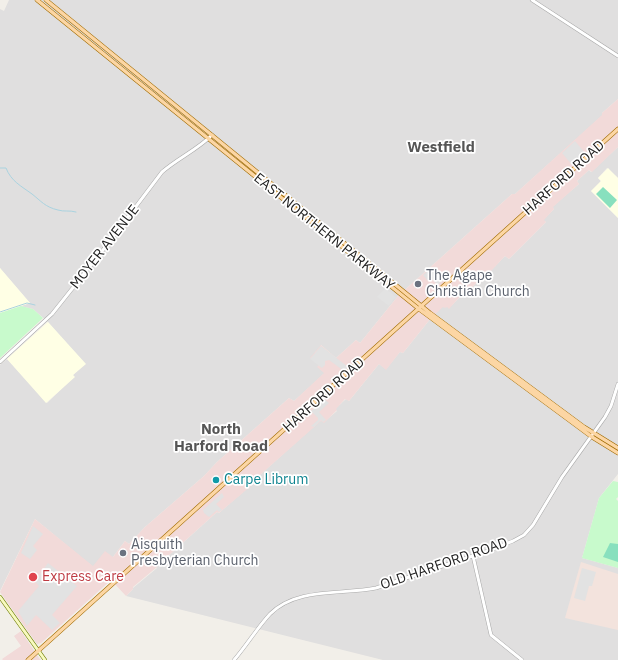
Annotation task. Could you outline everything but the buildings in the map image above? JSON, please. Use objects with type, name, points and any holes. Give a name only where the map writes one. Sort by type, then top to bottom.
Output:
[{"type":"main road","name":"EAST NORTHERN PARKWAY","points":[[37,0],[107,57],[210,137],[420,307],[618,453]]},
{"type":"main road","name":"EAST NORTHERN PARKWAY","points":[[46,0],[210,137]]},
{"type":"main road","points":[[107,57],[111,53]]},
{"type":"main road","name":"HARFORD ROAD","points":[[28,660],[618,129]]},
{"type":"main road","name":"EAST NORTHERN PARKWAY","points":[[593,436],[618,448]]},
{"type":"main road","points":[[0,596],[45,660]]},
{"type":"street","points":[[532,0],[618,56]]},
{"type":"street","name":"MOYER AVENUE","points":[[0,362],[52,314],[99,256],[162,172],[210,137]]},
{"type":"street","name":"OLD HARFORD ROAD","points":[[234,660],[275,609],[286,603],[308,595],[376,588],[508,543],[526,533],[533,525],[562,477],[593,436],[611,406],[618,384]]},
{"type":"street","points":[[472,556],[491,635],[522,660]]},
{"type":"shaded area","points":[[9,0],[618,0],[618,99],[602,113],[603,115],[515,194],[512,194],[398,296],[360,343],[356,340],[336,358],[321,345],[318,367],[325,373],[294,401],[289,398],[217,462],[204,476],[145,527],[129,544],[125,541],[113,557],[93,567],[35,519],[0,591],[0,365],[7,359],[47,403],[85,364],[48,322],[33,309],[21,306],[30,303],[0,268],[0,9],[4,11]]},
{"type":"shaded area","points":[[618,99],[618,147],[592,172],[589,170],[577,181],[579,184],[553,207],[554,209],[544,220],[546,222],[509,259],[505,256],[480,283],[478,281],[467,293],[464,292],[449,309],[447,307],[443,307],[431,318],[403,353],[400,352],[386,370],[379,364],[349,401],[345,399],[336,409],[337,410],[324,423],[321,421],[251,483],[252,485],[219,513],[217,512],[133,587],[133,589],[126,596],[111,580],[41,643],[37,644],[0,592],[35,519],[93,566],[105,551],[113,557],[125,541],[129,544],[145,527],[204,476],[217,462],[289,398],[294,401],[324,373],[317,367],[319,365],[310,358],[321,345],[336,358],[356,340],[360,343],[398,296],[512,194],[515,194]]},
{"type":"shaded area","points":[[575,141],[585,153],[572,165],[562,153]]},
{"type":"shaded area","points":[[618,147],[618,178],[607,168],[598,178],[601,181],[591,191],[618,218],[618,474],[599,498],[582,558],[618,568],[618,660],[383,660],[126,596],[133,588],[157,568],[156,567],[217,512],[219,513],[252,484],[251,483],[321,420],[324,422],[337,411],[335,409],[346,399],[349,401],[379,364],[386,369],[400,352],[403,353],[431,318],[443,306],[449,308],[465,292],[467,293],[478,281],[480,282],[505,256],[509,259],[546,222],[543,220],[554,209],[552,207],[579,184],[577,181],[589,170],[591,172]]},
{"type":"shaded area","points":[[608,168],[618,178],[618,218],[591,191],[601,181],[598,178]]},
{"type":"shaded area","points":[[432,267],[444,279],[438,285],[431,278],[428,281],[423,275]]},
{"type":"shaded area","points":[[0,268],[30,303],[0,313]]},
{"type":"shaded area","points":[[385,288],[396,297],[389,306],[377,297]]},
{"type":"shaded area","points":[[48,322],[86,364],[73,375],[75,377],[46,403],[7,359]]},
{"type":"shaded area","points":[[321,346],[348,367],[344,371],[329,360],[325,361],[325,365],[322,368],[310,359]]},
{"type":"shaded area","points":[[324,399],[329,403],[319,412],[326,420],[323,422],[321,420],[314,427],[311,426],[318,420],[318,418],[311,411]]},
{"type":"shaded area","points":[[222,493],[224,497],[216,504],[222,510],[219,512],[217,510],[209,517],[203,510]]},
{"type":"shaded area","points":[[33,526],[43,534],[33,546],[37,550],[30,559],[21,553]]},
{"type":"shaded area","points":[[581,562],[618,574],[618,630],[565,618]]},
{"type":"shaded area","points":[[48,563],[77,586],[52,615],[60,623],[52,630],[36,615],[27,626],[18,611],[39,586],[35,581]]},
{"type":"shaded area","points":[[582,568],[596,572],[592,586],[589,586],[585,601],[574,598]]},
{"type":"shaded area","points":[[21,631],[41,660],[2,659],[21,646],[14,636]]},
{"type":"green space","points":[[603,187],[617,200],[610,208],[596,194]]},
{"type":"green space","points":[[21,306],[33,309],[43,318],[0,358],[0,313]]},
{"type":"green space","points":[[613,481],[618,482],[618,497],[616,499],[618,501],[618,568],[582,558],[599,498]]},
{"type":"green space","points":[[610,543],[618,544],[618,562],[603,557]]},
{"type":"waterway","points":[[0,168],[6,168],[8,173],[17,183],[46,205],[60,211],[76,212]]},
{"type":"waterway","points":[[0,312],[27,303],[35,305]]},
{"type":"place","name":"The Agape Christian Church","points":[[418,284]]},
{"type":"place","name":"Carpe Librum","points":[[216,480]]},
{"type":"place","name":"Aisquith Presbyterian Church","points":[[123,553]]},
{"type":"place","name":"Express Care","points":[[33,577]]},
{"type":"district","name":"Westfield","points":[[441,148]]},
{"type":"district","name":"North Harford Road","points":[[221,438]]}]
